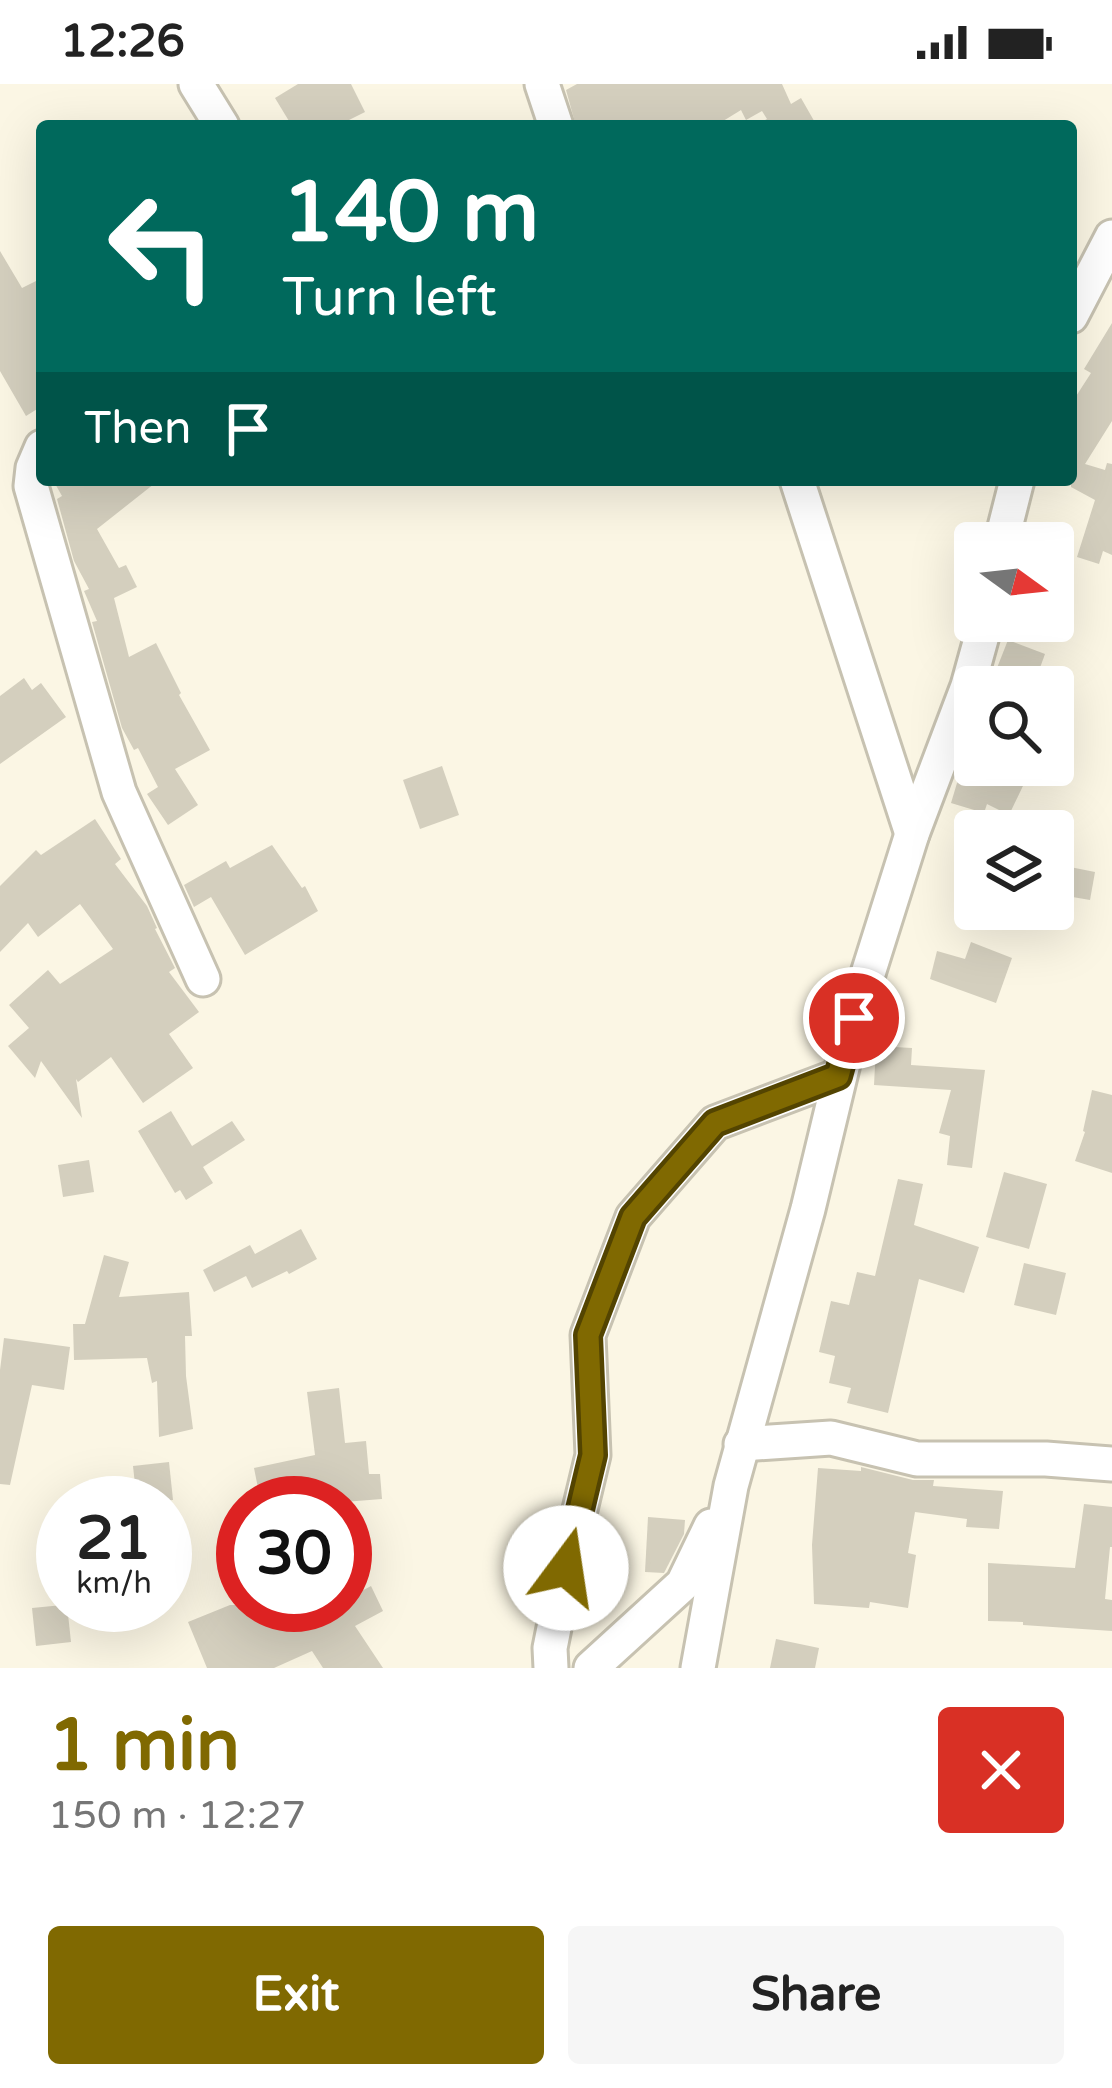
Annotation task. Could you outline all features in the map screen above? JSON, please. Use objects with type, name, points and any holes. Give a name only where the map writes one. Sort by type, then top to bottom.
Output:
[{"type":"street","points":[[196,84],[218,120]]},
{"type":"street","points":[[542,84],[554,120]]},
{"type":"street","points":[[1077,304],[1112,237]]},
{"type":"street","points":[[36,461],[31,486],[119,792],[203,979]]},
{"type":"street","points":[[799,486],[912,834]]},
{"type":"street","points":[[1006,522],[1015,486]]},
{"type":"street","points":[[698,1668],[730,1486],[808,1208],[838,1076],[912,834],[980,642]]},
{"type":"street","points":[[551,1668],[550,1648],[593,1455],[588,1335],[633,1217],[715,1123],[838,1076]]},
{"type":"street","points":[[741,1444],[831,1438],[917,1460],[1046,1459],[1112,1464]]},
{"type":"street","points":[[591,1668],[682,1584],[730,1486]]},
{"type":"building","points":[[298,84],[351,84],[365,112],[349,120],[288,120],[275,98]]},
{"type":"building","points":[[577,84],[782,84],[791,104],[801,98],[814,120],[765,120],[762,111],[746,120],[741,110],[725,120],[574,120],[566,90]]},
{"type":"building","points":[[0,251],[22,288],[36,281],[36,410],[26,416],[0,371]]},
{"type":"building","points":[[1112,323],[1112,421],[1085,464],[1105,470],[1107,463],[1112,464],[1112,555],[1103,551],[1099,564],[1077,557],[1095,500],[1071,487],[1077,486],[1077,395],[1091,373],[1084,369]]},
{"type":"building","points":[[56,486],[151,486],[97,529],[119,568],[126,565],[137,587],[114,598],[129,657],[156,643],[210,750],[175,769],[198,805],[168,825],[147,794],[158,787],[122,728],[92,622],[97,621],[84,591],[89,589],[74,561],[57,499],[62,496]]},
{"type":"building","points":[[1007,642],[1045,654],[1041,666],[998,666]]},
{"type":"building","points":[[24,678],[32,690],[41,683],[66,717],[0,764],[0,696]]},
{"type":"building","points":[[442,766],[459,815],[420,829],[403,780]]},
{"type":"building","points":[[956,786],[1023,786],[1011,810],[987,804],[985,810],[974,810],[951,803]]},
{"type":"building","points":[[95,819],[121,859],[115,864],[147,906],[175,968],[169,972],[199,1012],[169,1034],[193,1068],[143,1103],[111,1057],[78,1082],[76,1079],[82,1118],[41,1061],[35,1078],[8,1046],[29,1028],[9,1005],[48,970],[60,984],[113,949],[80,904],[38,937],[28,923],[0,952],[0,886],[36,850],[41,855]]},
{"type":"building","points":[[272,845],[305,886],[318,911],[245,955],[211,897],[194,907],[184,885],[226,861],[230,868]]},
{"type":"building","points":[[1074,868],[1095,872],[1090,900],[1074,897]]},
{"type":"building","points":[[971,942],[1012,958],[996,1003],[930,979],[937,951],[965,959]]},
{"type":"building","points":[[876,1046],[912,1048],[911,1065],[985,1070],[972,1168],[947,1165],[950,1136],[939,1133],[951,1090],[874,1085]]},
{"type":"building","points":[[1092,1090],[1112,1095],[1112,1173],[1075,1161]]},
{"type":"building","points":[[171,1111],[192,1146],[232,1121],[245,1140],[203,1167],[213,1183],[186,1200],[180,1190],[175,1193],[138,1131]]},
{"type":"building","points":[[89,1160],[94,1192],[63,1197],[58,1165]]},
{"type":"building","points":[[1004,1172],[1047,1184],[1029,1249],[986,1237]]},
{"type":"building","points":[[898,1179],[923,1184],[914,1225],[979,1247],[964,1293],[919,1279],[888,1413],[847,1403],[851,1388],[829,1383],[835,1356],[819,1352],[831,1301],[849,1305],[857,1272],[875,1276]]},
{"type":"building","points":[[301,1229],[317,1259],[252,1288],[246,1276],[214,1292],[203,1270],[250,1245],[255,1254]]},
{"type":"building","points":[[104,1255],[129,1262],[119,1297],[189,1292],[192,1336],[185,1336],[186,1376],[193,1429],[159,1437],[157,1381],[152,1383],[147,1358],[74,1360],[73,1324],[85,1324]]},
{"type":"building","points":[[1024,1263],[1066,1273],[1056,1315],[1014,1305]]},
{"type":"building","points":[[4,1338],[70,1347],[64,1390],[32,1385],[10,1485],[0,1484]]},
{"type":"building","points":[[339,1388],[345,1443],[366,1441],[369,1474],[380,1474],[382,1499],[372,1500],[372,1476],[256,1476],[254,1468],[315,1455],[307,1392]]},
{"type":"building","points":[[169,1462],[170,1476],[134,1476],[133,1466]]},
{"type":"building","points":[[861,1467],[913,1480],[934,1480],[933,1486],[1003,1491],[999,1529],[966,1527],[967,1519],[915,1512],[908,1553],[916,1555],[908,1608],[870,1602],[869,1608],[814,1604],[812,1545],[818,1468],[861,1471]]},
{"type":"building","points":[[1084,1504],[1112,1507],[1105,1599],[1112,1600],[1112,1631],[988,1621],[988,1563],[1075,1568]]},
{"type":"building","points":[[648,1517],[685,1520],[684,1534],[664,1573],[645,1572]]},
{"type":"building","points":[[372,1588],[383,1611],[372,1617]]},
{"type":"building","points":[[32,1608],[36,1608],[36,1632],[70,1632],[71,1642],[36,1646]]},
{"type":"building","points":[[216,1611],[216,1632],[359,1632],[383,1668],[323,1668],[312,1651],[274,1668],[207,1668],[192,1620]]},
{"type":"building","points":[[776,1639],[819,1648],[815,1668],[770,1668]]},
{"type":"route","points":[[566,1568],[593,1455],[588,1335],[633,1217],[715,1123],[838,1076],[854,1018]]}]
